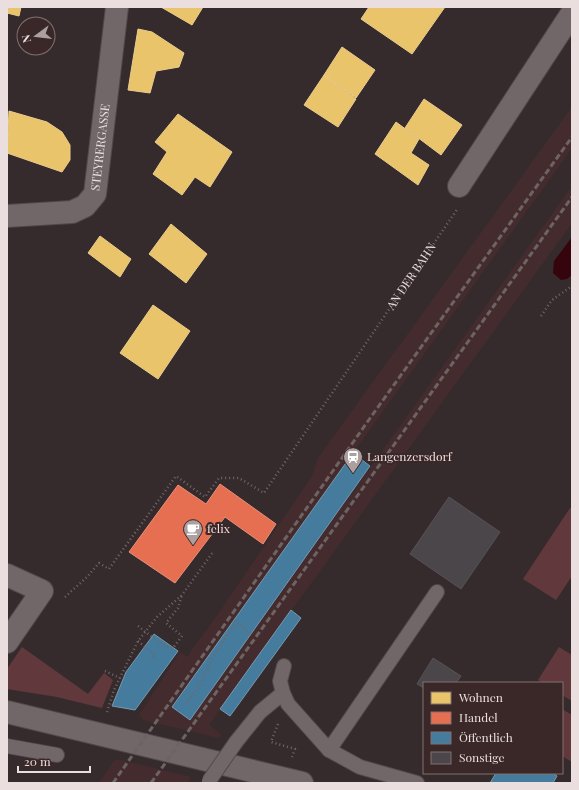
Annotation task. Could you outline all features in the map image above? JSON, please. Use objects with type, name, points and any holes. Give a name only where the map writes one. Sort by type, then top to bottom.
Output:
[{"type":"street","name":"STEYRERGASSE","points":[[7,216],[72,212],[85,206],[95,194],[117,7]]},
{"type":"street","points":[[459,186],[572,13]]},
{"type":"street","points":[[7,575],[42,591],[7,642]]},
{"type":"street","points":[[7,712],[302,783]]},
{"type":"lane","points":[[329,750],[437,592]]},
{"type":"lane","points":[[284,666],[280,681],[288,704],[329,750],[360,766],[418,783]]},
{"type":"lane","points":[[208,782],[236,742],[260,712],[283,693]]},
{"type":"lane","points":[[7,746],[57,755]]},
{"type":"path","name":"AN DER BAHN","points":[[64,598],[87,577],[99,563],[109,569],[176,476],[205,497],[219,478],[238,478],[264,493],[456,211],[459,186]]},
{"type":"path","points":[[541,316],[552,300],[572,286]]},
{"type":"path","points":[[108,706],[138,641],[165,609],[182,595],[212,552]]},
{"type":"path","points":[[138,626],[162,645],[173,648],[182,636],[166,623],[178,608],[182,595]]},
{"type":"path","points":[[186,704],[198,687],[213,657],[235,622],[251,634]]},
{"type":"path","points":[[240,632],[243,628]]},
{"type":"path","points":[[138,641],[155,655],[152,658]]},
{"type":"path","points":[[105,671],[120,678]]},
{"type":"path","points":[[274,730],[271,742],[295,749],[291,761]]},
{"type":"shaded area","points":[[572,107],[572,148],[353,453],[251,634],[572,186],[572,223],[209,725],[221,734],[219,738],[143,720],[139,715],[180,652],[187,657],[218,614],[313,475],[318,458]]},
{"type":"shaded area","points":[[572,237],[572,275],[567,279],[561,280],[553,273],[554,261]]},
{"type":"shaded area","points":[[570,508],[572,509],[572,576],[556,600],[523,579]]},
{"type":"shaded area","points":[[22,647],[88,694],[104,673],[113,680],[102,708],[57,697],[7,689],[7,669]]},
{"type":"shaded area","points":[[559,647],[572,655],[572,701],[563,696],[563,682],[541,682],[538,680]]},
{"type":"shaded area","points":[[563,710],[572,715],[572,762],[563,757]]},
{"type":"shaded area","points":[[115,759],[191,777],[187,783],[99,783]]},
{"type":"building: Wohnen","points":[[7,7],[21,7],[19,16],[7,13]]},
{"type":"building: Wohnen","points":[[161,7],[203,7],[192,25]]},
{"type":"building: Wohnen","points":[[369,7],[445,7],[412,54],[361,19]]},
{"type":"building: Wohnen","points":[[138,29],[152,32],[184,53],[179,67],[156,71],[150,93],[128,90]]},
{"type":"building: Wohnen","points":[[342,47],[375,70],[356,98],[324,75]]},
{"type":"building: Wohnen","points":[[324,75],[356,99],[338,127],[304,105]]},
{"type":"building: Wohnen","points":[[424,99],[462,125],[441,155],[405,128]]},
{"type":"building: Wohnen","points":[[9,111],[47,122],[62,132],[70,145],[70,160],[62,172],[7,153]]},
{"type":"building: Wohnen","points":[[178,114],[232,152],[210,187],[195,177],[182,195],[153,174],[167,152],[155,142]]},
{"type":"building: Wohnen","points":[[396,122],[419,139],[411,153],[429,165],[418,185],[375,154]]},
{"type":"building: Wohnen","points":[[171,224],[207,254],[186,283],[149,254]]},
{"type":"building: Wohnen","points":[[100,236],[131,259],[120,277],[88,253]]},
{"type":"building: Wohnen","points":[[153,305],[190,331],[158,379],[120,353]]},
{"type":"building: Handel","points":[[220,484],[276,524],[263,544],[225,517],[175,583],[129,552],[178,485],[206,504]]},
{"type":"building: Öffentlich","points":[[353,453],[370,466],[190,720],[172,707]]},
{"type":"building: Öffentlich","points":[[291,610],[301,618],[230,716],[220,709]]},
{"type":"building: Öffentlich","points":[[154,634],[178,651],[135,710],[112,706],[126,672]]},
{"type":"building: Öffentlich","points":[[495,774],[554,774],[557,776],[553,783],[490,783]]},
{"type":"building: Sonstige","points":[[449,497],[500,532],[461,589],[410,554]]},
{"type":"building: Sonstige","points":[[433,658],[461,676],[457,682],[423,682],[423,687],[417,684]]},
{"type":"railway","points":[[113,783],[373,414],[572,137]]},
{"type":"railway","points":[[151,783],[572,197]]},
{"type":"place","name":"Langenzersdorf","points":[[353,474]]},
{"type":"place","name":"felix","points":[[193,546]]}]
